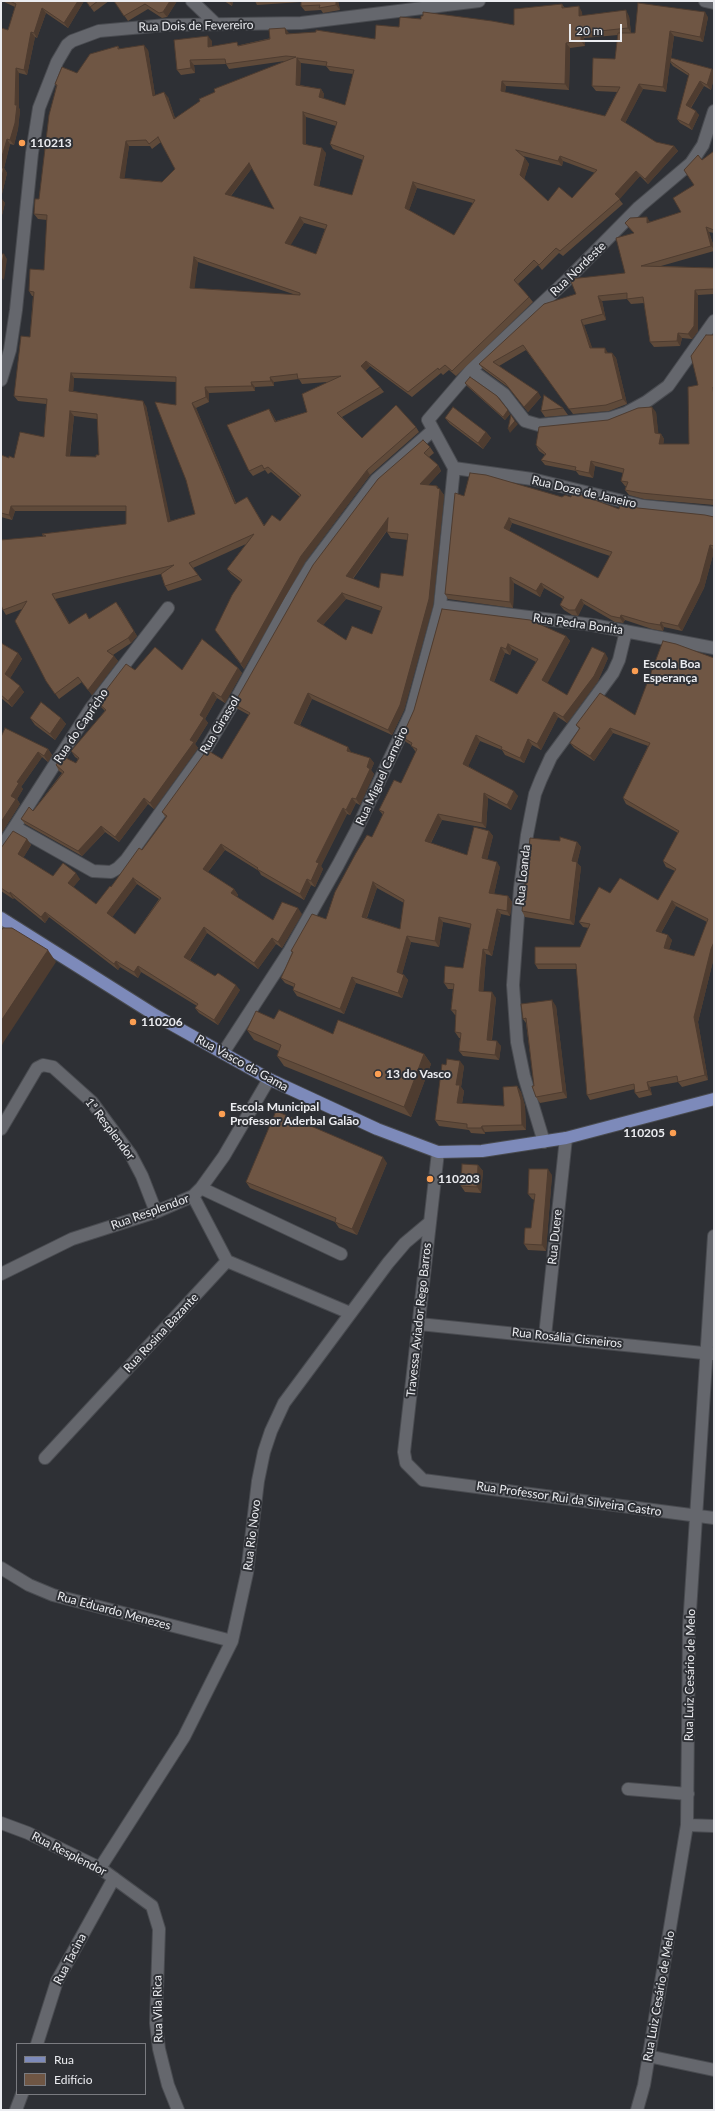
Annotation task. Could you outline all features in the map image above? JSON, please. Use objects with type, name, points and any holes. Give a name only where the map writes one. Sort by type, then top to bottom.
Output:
[{"type":"main road","name":"Rua Vasco da Gama","points":[[3,923],[154,1015],[269,1079],[377,1129],[438,1152],[482,1151],[566,1138],[714,1099]]},
{"type":"street","points":[[192,1],[216,24]]},
{"type":"street","name":"Rua Dois de Fevereiro","points":[[1,380],[39,108],[48,80],[67,45],[78,37],[99,31],[166,24],[301,24],[479,1]]},
{"type":"street","points":[[705,1],[714,3]]},
{"type":"street","name":"Rua Nordeste","points":[[430,425],[471,370],[568,279],[639,207],[691,163],[703,145],[714,111]]},
{"type":"street","points":[[471,370],[504,394],[525,421],[539,425],[611,418],[626,413],[646,402],[668,386],[714,321]]},
{"type":"street","points":[[430,425],[454,468]]},
{"type":"street","name":"Rua Girassol","points":[[15,827],[93,871],[111,872],[118,868],[126,860],[204,752],[240,692],[290,598],[311,566],[376,480],[430,425]]},
{"type":"street","name":"Rua Doze de Janeiro","points":[[454,468],[532,480],[643,506],[714,513]]},
{"type":"street","name":"Rua Miguel Carneiro","points":[[222,1052],[290,950],[356,831],[411,713],[440,606],[454,468]]},
{"type":"street","name":"Rua Pedra Bonita","points":[[440,606],[626,631],[714,648]]},
{"type":"street","name":"Rua do Capricho","points":[[1,848],[91,708],[168,608]]},
{"type":"street","name":"Rua Loanda","points":[[544,1142],[524,1076],[517,1042],[513,985],[520,888],[527,835],[535,794],[541,779],[552,757],[613,673],[619,660],[626,631]]},
{"type":"street","name":"1ª Resplendor","points":[[1,1129],[37,1068],[43,1064],[53,1067],[92,1102],[131,1155],[142,1176],[156,1212]]},
{"type":"street","name":"Rua Resplendor","points":[[1,1274],[72,1239],[156,1212],[197,1192],[224,1156],[269,1079]]},
{"type":"street","name":"Rua Duere","points":[[545,1336],[566,1138]]},
{"type":"street","name":"Travessa Aviador Rego Barros","points":[[423,1480],[406,1463],[404,1452],[438,1152]]},
{"type":"street","points":[[197,1192],[341,1254]]},
{"type":"street","points":[[197,1192],[228,1261],[350,1313]]},
{"type":"street","name":"Rua Rio Novo","points":[[100,1868],[184,1737],[232,1641],[247,1573],[258,1481],[271,1431],[284,1403],[388,1263],[405,1243],[430,1222]]},
{"type":"street","name":"Rua Luiz Cesário de Melo","points":[[636,2110],[644,2084],[687,1825],[689,1627],[710,1354],[714,1236]]},
{"type":"street","name":"Rua Rosina Bazante","points":[[45,1458],[228,1261]]},
{"type":"street","name":"Rua Rosália Cisneiros","points":[[419,1324],[710,1354]]},
{"type":"street","name":"Rua Professor Rui da Silveira Castro","points":[[423,1480],[714,1518]]},
{"type":"street","name":"Rua Eduardo Menezes","points":[[1,1568],[29,1585],[53,1595],[232,1641]]},
{"type":"street","points":[[628,1789],[688,1794]]},
{"type":"street","name":"Rua Resplendor","points":[[1,1823],[28,1833],[100,1868],[152,1906]]},
{"type":"street","points":[[687,1825],[714,1826]]},
{"type":"street","name":"Rua Tacina","points":[[37,2043],[57,1981],[114,1878]]},
{"type":"street","name":"Rua Vila Rica","points":[[152,1906],[159,1929],[156,2023],[159,2049],[168,2085],[178,2110]]},
{"type":"street","points":[[648,2056],[714,2070]]},
{"type":"street","points":[[16,2110],[22,2095]]},
{"type":"building","points":[[10,1],[78,1],[64,23],[42,8],[34,33],[31,32],[24,70],[16,68],[15,105],[17,105],[15,123],[10,140],[7,139],[1,160],[1,28],[8,30],[16,4]]},
{"type":"building","points":[[86,1],[98,1],[90,7]]},
{"type":"building","points":[[114,1],[170,1],[163,12],[159,13],[145,4],[124,16]]},
{"type":"building","points":[[301,1],[336,1],[336,5],[319,8],[320,5],[301,6]]},
{"type":"building","points":[[638,3],[705,12],[700,37],[670,31],[663,87],[639,84],[621,120],[656,142],[674,146],[645,179],[636,171],[615,194],[620,199],[560,251],[556,248],[539,265],[534,260],[514,280],[529,297],[452,371],[445,365],[439,370],[438,368],[408,392],[366,361],[361,366],[380,387],[337,413],[362,438],[396,405],[416,427],[367,470],[301,556],[241,664],[215,630],[232,595],[242,580],[227,569],[254,534],[189,563],[198,575],[165,586],[161,574],[174,565],[52,594],[69,624],[86,613],[89,619],[116,602],[134,631],[128,638],[107,651],[114,656],[88,690],[78,677],[55,694],[46,681],[15,621],[27,601],[3,610],[1,605],[1,540],[46,536],[42,534],[126,524],[126,506],[11,506],[9,515],[1,513],[1,455],[14,458],[20,432],[44,437],[47,399],[14,396],[21,336],[30,337],[34,292],[29,291],[30,269],[44,270],[47,215],[34,214],[35,199],[39,199],[49,115],[57,85],[55,84],[62,67],[77,73],[90,54],[118,46],[118,49],[144,45],[153,96],[164,92],[174,119],[200,101],[199,99],[215,92],[214,89],[296,57],[286,56],[226,64],[225,59],[190,60],[191,68],[177,70],[174,40],[208,36],[208,47],[237,42],[238,46],[270,39],[269,29],[285,28],[286,34],[316,32],[316,30],[375,39],[376,25],[399,27],[400,17],[421,19],[423,12],[514,25],[514,9],[562,4],[562,8],[579,6],[579,16],[626,10],[628,28],[581,33],[581,41],[566,43],[565,84],[502,81],[501,91],[605,116],[620,87],[592,86],[593,58],[615,59],[618,33],[635,33]],"holes":[[[297,58],[327,62],[326,66],[354,70],[345,105],[319,97],[321,89],[296,85]],[[303,112],[337,122],[330,144],[364,156],[352,195],[314,185],[322,148],[303,144]],[[158,137],[175,169],[162,182],[120,178],[126,141],[146,140],[149,144]],[[516,150],[558,161],[560,156],[597,170],[572,198],[559,187],[548,201],[520,175],[525,158]],[[249,163],[274,209],[225,194]],[[413,182],[475,200],[454,235],[405,208]],[[300,217],[327,225],[316,254],[285,243]],[[194,257],[300,293],[300,295],[190,288]],[[71,373],[176,377],[176,405],[155,402],[186,480],[195,514],[168,522],[143,401],[69,391]],[[297,374],[298,379],[341,376],[302,394],[307,412],[275,422],[269,409],[227,425],[249,471],[262,465],[264,469],[268,467],[301,495],[280,521],[272,515],[264,526],[247,497],[235,504],[192,403],[206,397],[205,387],[252,386],[251,382],[271,381],[270,377]],[[70,411],[97,414],[99,455],[96,455],[96,457],[66,456]]]},
{"type":"building","points":[[671,58],[712,69],[707,85],[700,81],[686,105],[696,111],[689,125],[677,119],[689,74],[670,61]]},
{"type":"building","points":[[714,151],[714,230],[706,227],[711,246],[641,266],[714,268],[714,289],[695,290],[694,326],[688,334],[678,333],[677,341],[650,342],[643,297],[627,299],[627,293],[598,296],[603,314],[581,320],[590,348],[605,348],[605,353],[612,353],[623,399],[606,405],[569,409],[523,345],[493,362],[538,392],[524,407],[505,383],[479,364],[544,304],[576,294],[570,279],[625,273],[616,238],[634,233],[625,223],[630,218],[647,217],[647,223],[681,212],[673,198],[694,185],[684,170],[698,155],[702,160]]},
{"type":"building","points":[[1,168],[4,168],[1,180]]},
{"type":"building","points":[[1,254],[4,254],[1,269]]},
{"type":"building","points":[[706,335],[714,335],[714,500],[625,490],[628,482],[621,481],[624,469],[591,461],[589,473],[575,470],[576,467],[541,460],[546,454],[536,445],[539,427],[608,420],[638,408],[652,407],[655,433],[661,434],[659,444],[689,444],[688,387],[698,385],[691,356]]},
{"type":"building","points":[[470,377],[497,396],[508,410],[503,417],[465,383]]},
{"type":"building","points":[[544,395],[563,408],[541,411]]},
{"type":"building","points":[[453,407],[486,432],[478,443],[445,418]]},
{"type":"building","points":[[511,415],[515,421],[508,429]]},
{"type":"building","points":[[423,440],[430,447],[424,453],[438,465],[420,484],[437,486],[437,488],[440,489],[429,599],[400,705],[388,730],[308,693],[294,723],[348,747],[347,751],[370,758],[367,767],[370,769],[356,799],[352,798],[346,810],[343,808],[316,862],[319,863],[311,881],[307,879],[300,894],[257,869],[258,868],[221,844],[203,869],[234,889],[231,893],[273,920],[282,902],[298,908],[278,942],[272,938],[254,963],[204,927],[184,957],[215,976],[218,973],[236,985],[214,1020],[195,1008],[198,1004],[138,966],[134,972],[116,961],[114,964],[45,912],[41,917],[10,892],[10,894],[1,888],[1,848],[13,831],[27,839],[18,854],[53,876],[63,863],[76,873],[68,883],[96,904],[110,886],[111,887],[139,848],[142,850],[167,816],[162,812],[207,750],[222,759],[250,713],[234,704],[313,565],[378,479]],"holes":[[[388,518],[387,532],[408,534],[403,576],[381,573],[379,588],[346,576]],[[342,593],[382,607],[372,634],[352,626],[346,640],[317,621]],[[133,878],[161,898],[135,934],[107,913]]]},
{"type":"building","points":[[470,473],[486,475],[562,497],[565,495],[571,497],[573,492],[619,509],[620,504],[638,508],[705,515],[714,517],[714,546],[710,545],[700,582],[678,626],[661,622],[660,625],[648,623],[621,615],[620,618],[611,616],[581,599],[575,610],[569,610],[560,605],[564,597],[541,583],[536,591],[510,577],[510,602],[445,594],[455,493],[464,496]],"holes":[[[509,518],[612,552],[598,578],[504,528]]]},
{"type":"building","points":[[442,609],[530,620],[566,636],[542,680],[567,695],[592,647],[605,653],[594,676],[563,717],[554,712],[537,744],[528,739],[520,758],[501,749],[502,747],[476,735],[463,764],[514,791],[507,805],[484,793],[482,823],[438,814],[425,841],[467,855],[474,827],[489,831],[482,858],[497,862],[489,893],[508,896],[507,911],[497,909],[488,950],[483,949],[480,977],[479,991],[492,992],[487,1040],[497,1041],[495,1055],[459,1051],[461,1033],[455,1032],[456,1010],[451,1010],[454,984],[444,983],[445,966],[463,968],[471,924],[439,917],[435,941],[407,936],[397,972],[404,975],[398,993],[352,977],[340,1009],[293,990],[295,984],[281,978],[293,952],[291,951],[312,914],[326,919],[335,892],[356,853],[367,835],[372,837],[384,812],[379,810],[394,780],[401,783],[417,749],[411,746],[412,743],[402,737],[414,710]],"holes":[[[508,644],[538,659],[517,694],[490,680],[501,647],[506,649]],[[373,882],[404,900],[400,929],[362,917]]]},
{"type":"building","points":[[202,639],[238,668],[221,697],[213,692],[200,715],[204,718],[190,740],[194,742],[150,803],[144,798],[115,837],[101,826],[78,851],[21,819],[29,807],[33,811],[64,772],[56,765],[62,756],[76,763],[79,758],[71,751],[106,710],[97,702],[126,664],[135,670],[155,647],[182,670]]},
{"type":"building","points":[[663,641],[676,644],[714,658],[714,942],[694,1017],[705,1075],[678,1082],[677,1076],[647,1082],[649,1090],[635,1093],[634,1084],[587,1095],[576,964],[535,964],[535,947],[580,947],[590,924],[579,922],[599,887],[610,893],[620,878],[658,900],[676,869],[663,861],[679,831],[623,798],[650,743],[610,728],[590,756],[570,743],[580,728],[576,725],[600,693],[635,715]],"holes":[[[672,901],[708,919],[694,956],[664,948],[668,935],[656,931]]]},
{"type":"building","points":[[1,643],[18,653],[5,674],[20,686],[8,701],[1,695]]},
{"type":"building","points":[[41,702],[61,718],[50,734],[30,718]]},
{"type":"building","points":[[5,728],[48,749],[44,756],[38,752],[17,782],[19,783],[11,796],[16,799],[1,822],[1,737]]},
{"type":"building","points":[[560,837],[577,842],[572,861],[577,862],[570,920],[522,911],[530,838],[560,841]]},
{"type":"building","points":[[3,928],[12,928],[48,950],[1,1021],[1,931]]},
{"type":"building","points":[[552,1000],[563,1092],[536,1097],[532,1086],[534,1086],[526,1018],[523,1019],[521,1004]]},
{"type":"building","points":[[279,1010],[333,1034],[338,1020],[424,1054],[404,1107],[277,1056],[281,1045],[247,1030],[256,1011],[274,1019]]},
{"type":"building","points":[[447,1059],[460,1061],[456,1085],[460,1085],[457,1103],[504,1106],[503,1087],[517,1086],[521,1100],[522,1125],[467,1128],[467,1124],[435,1120],[442,1064],[446,1065]]},
{"type":"building","points":[[276,1111],[383,1157],[352,1229],[335,1222],[336,1218],[246,1182]]},
{"type":"building","points":[[462,1164],[478,1165],[477,1187],[461,1186]]},
{"type":"building","points":[[529,1169],[548,1169],[542,1245],[524,1244],[525,1228],[531,1228],[535,1194],[528,1194]]},
{"type":"place","name":"110213","points":[[22,143]]},
{"type":"place","name":"Escola Boa Esperança","points":[[635,671]]},
{"type":"place","name":"110206","points":[[133,1022]]},
{"type":"place","name":"13 do Vasco","points":[[378,1074]]},
{"type":"place","name":"Escola Municipal Professor Aderbal Galão","points":[[222,1114]]},
{"type":"place","name":"110205","points":[[673,1133]]},
{"type":"place","name":"110203","points":[[430,1179]]}]
